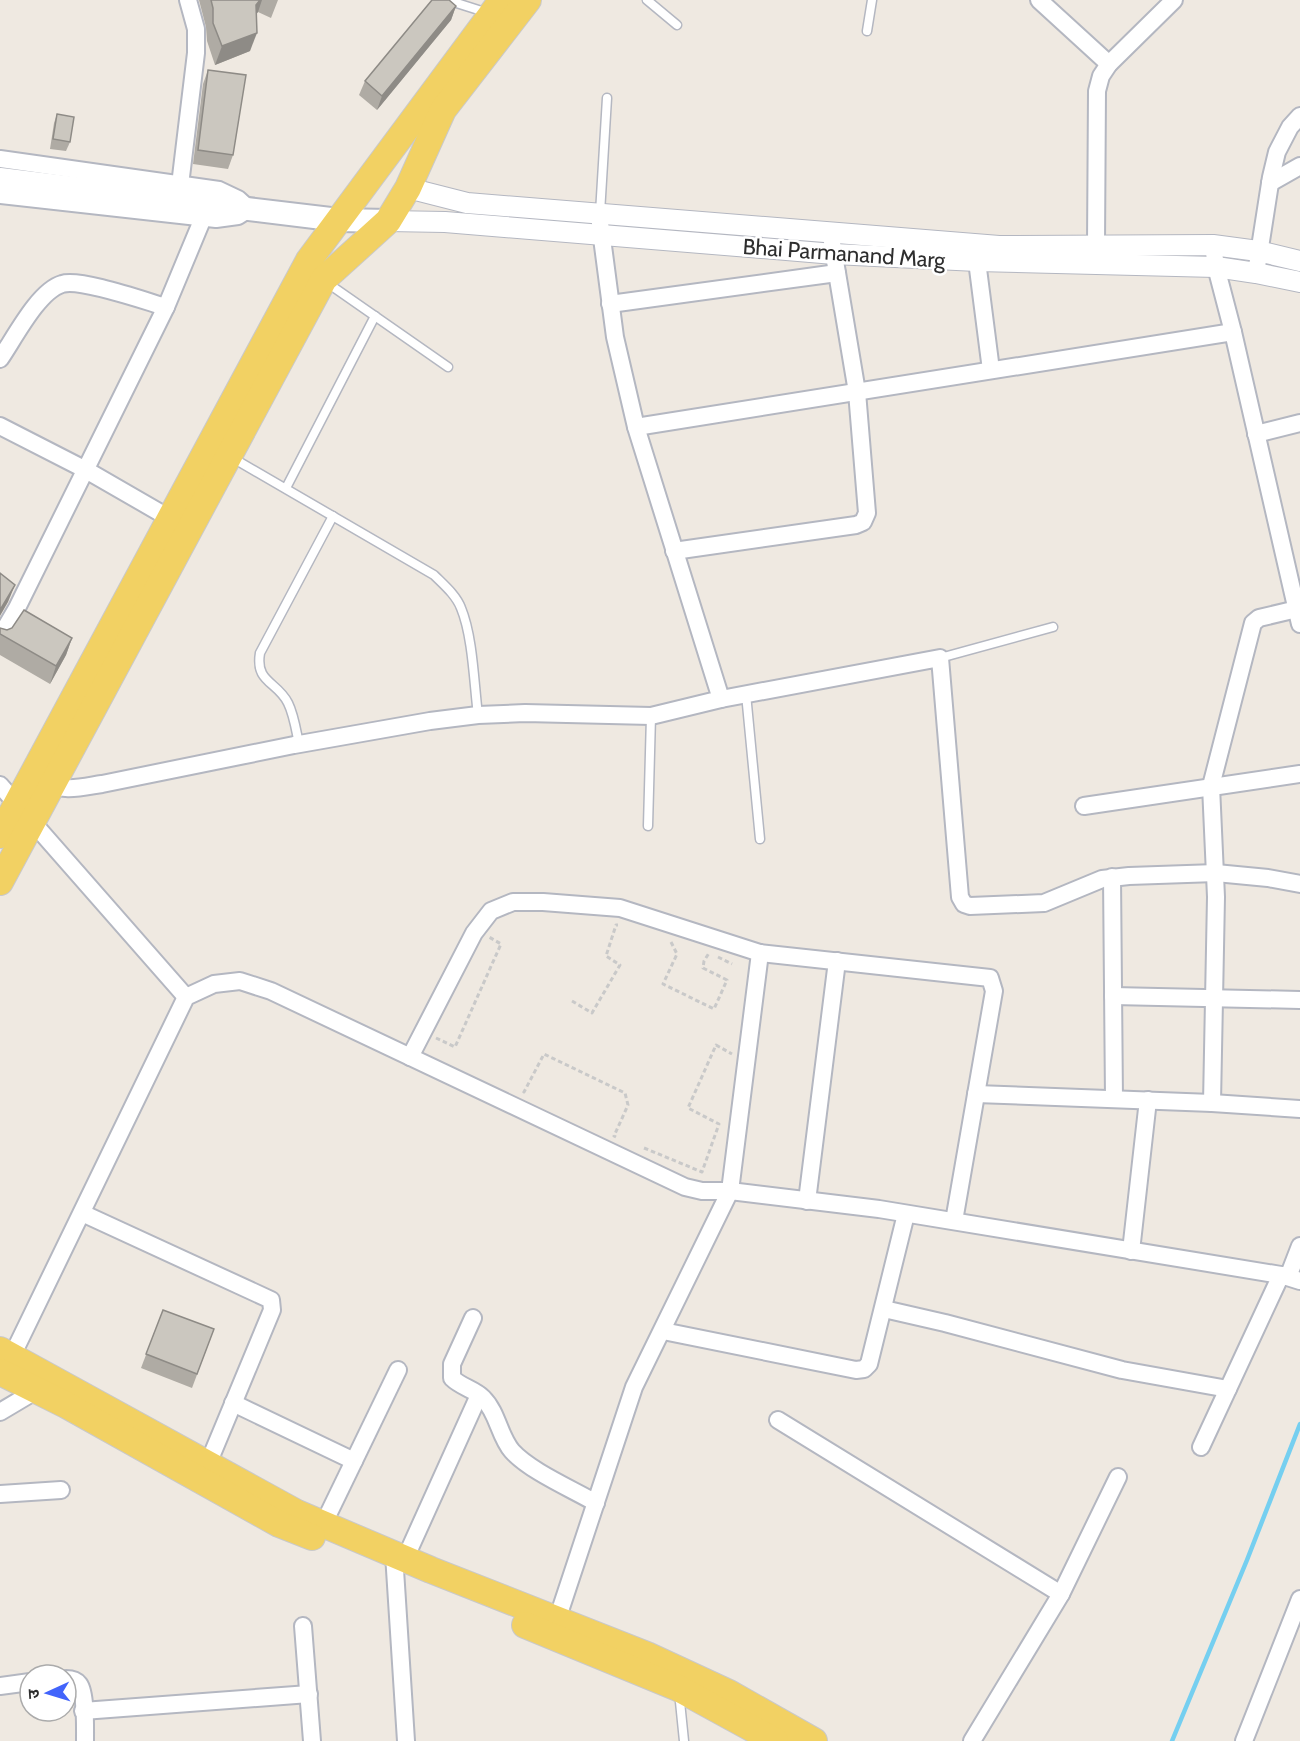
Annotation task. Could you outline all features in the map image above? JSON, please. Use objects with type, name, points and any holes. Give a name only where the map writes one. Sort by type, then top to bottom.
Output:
[{"type":"main road","points":[[0,882],[24,813],[228,455],[323,280],[388,221],[408,188],[443,110],[528,0]]},
{"type":"main road","points":[[43,780],[171,519],[309,260],[497,7]]},
{"type":"main road","points":[[0,179],[339,220],[388,221]]},
{"type":"main road","points":[[0,835],[24,813]]},
{"type":"main road","points":[[4,1359],[37,1390],[279,1524],[398,1561]]},
{"type":"main road","points":[[4,1359],[208,1464],[297,1513],[398,1561],[677,1678],[729,1693],[814,1741]]},
{"type":"main road","points":[[677,1678],[775,1741]]},
{"type":"street","points":[[180,185],[196,52],[196,29],[188,0]]},
{"type":"street","points":[[1039,0],[1109,64]]},
{"type":"street","points":[[1096,244],[1097,91],[1101,76],[1109,64],[1174,0]]},
{"type":"street","points":[[1256,273],[1277,152],[1290,127],[1300,116]]},
{"type":"street","points":[[0,159],[219,190],[230,194],[249,210],[229,218],[203,218],[0,195]]},
{"type":"street","points":[[1270,183],[1300,165]]},
{"type":"street","name":"Bhai Parmanand Marg","points":[[408,188],[467,203],[999,246],[1213,245],[1258,251],[1300,261]]},
{"type":"street","points":[[600,213],[600,235],[615,337],[636,427],[721,699]]},
{"type":"street","points":[[0,637],[17,608],[166,307],[203,218]]},
{"type":"street","name":"Bhai Parmanand Marg","points":[[388,221],[445,222],[600,235],[836,263],[977,261],[1216,267],[1300,282]]},
{"type":"street","points":[[674,551],[856,525],[863,522],[867,513],[856,392],[831,232]]},
{"type":"street","points":[[1212,1103],[1216,873],[1211,786],[1253,623],[1259,618],[1298,616],[1216,267],[1213,245]]},
{"type":"street","points":[[977,261],[991,370]]},
{"type":"street","points":[[610,304],[836,263]]},
{"type":"street","points":[[0,359],[42,298],[62,284],[81,284],[166,307]]},
{"type":"street","points":[[636,427],[1233,332]]},
{"type":"street","points":[[1256,434],[1300,423]]},
{"type":"street","points":[[0,426],[86,470],[171,519]]},
{"type":"street","points":[[43,780],[70,789],[299,744],[478,715],[525,713],[651,716],[721,699],[940,657],[961,901],[970,906],[1044,903],[1094,882],[1112,878],[1216,873],[1300,884]]},
{"type":"street","points":[[1084,806],[1300,774]]},
{"type":"street","points":[[0,785],[186,996]]},
{"type":"street","points":[[1112,878],[1114,1099]]},
{"type":"street","points":[[410,1057],[474,933],[491,912],[513,902],[620,908],[760,952],[990,978],[994,991],[954,1221]]},
{"type":"street","points":[[554,1628],[634,1387],[730,1191],[760,952]]},
{"type":"street","points":[[807,1201],[837,961]]},
{"type":"street","points":[[4,1359],[82,1213],[186,996],[214,984],[240,981],[271,991],[685,1187],[702,1191],[730,1191],[954,1221],[1290,1278]]},
{"type":"street","points":[[1113,996],[1300,1000]]},
{"type":"street","points":[[976,1094],[1212,1103],[1300,1109]]},
{"type":"street","points":[[1131,1251],[1148,1101]]},
{"type":"street","points":[[82,1213],[271,1300],[272,1310],[208,1464]]},
{"type":"street","points":[[663,1331],[864,1369],[869,1364],[884,1309],[906,1214]]},
{"type":"street","points":[[1201,1447],[1228,1389],[1290,1278],[1300,1246]]},
{"type":"street","points":[[884,1309],[945,1323],[1093,1364],[1228,1389]]},
{"type":"street","points":[[473,1318],[452,1364],[452,1377],[457,1383],[479,1395],[493,1413],[511,1449],[522,1461],[596,1503]]},
{"type":"street","points":[[323,1525],[398,1371]]},
{"type":"street","points":[[0,1412],[37,1390]]},
{"type":"street","points":[[406,1741],[398,1561],[479,1395]]},
{"type":"street","points":[[233,1403],[354,1461]]},
{"type":"street","points":[[778,1420],[1061,1594]]},
{"type":"street","points":[[972,1741],[1061,1594],[1118,1477]]},
{"type":"street","points":[[0,1494],[61,1490]]},
{"type":"street","points":[[1244,1741],[1300,1599]]},
{"type":"street","points":[[303,1626],[312,1741]]},
{"type":"street","points":[[78,1683],[82,1692],[86,1741]]},
{"type":"street","points":[[0,1686],[18,1684]]},
{"type":"street","points":[[83,1711],[309,1694]]},
{"type":"lane","points":[[447,0],[497,7]]},
{"type":"lane","points":[[647,0],[677,25]]},
{"type":"lane","points":[[867,31],[872,0]]},
{"type":"lane","points":[[600,213],[607,98]]},
{"type":"lane","points":[[323,280],[448,367]]},
{"type":"lane","points":[[286,488],[375,316]]},
{"type":"lane","points":[[228,455],[434,575],[449,589],[461,607],[468,635],[478,715]]},
{"type":"lane","points":[[299,744],[287,701],[261,674],[258,664],[260,653],[333,516]]},
{"type":"lane","points":[[940,657],[1053,627]]},
{"type":"lane","points":[[746,694],[760,839]]},
{"type":"lane","points":[[648,826],[651,716]]},
{"type":"lane","points":[[677,1678],[684,1741]]},
{"type":"path","points":[[572,1001],[592,1013],[620,964],[606,956],[616,925],[628,927]]},
{"type":"path","points":[[434,1038],[455,1047],[501,944],[484,934]]},
{"type":"path","points":[[667,936],[677,954],[663,984],[714,1009],[727,980],[703,968],[704,961],[708,953],[732,964]]},
{"type":"path","points":[[636,1145],[702,1172],[719,1124],[688,1108],[716,1045],[746,1061]]},
{"type":"path","points":[[514,1087],[524,1092],[544,1054],[625,1093],[628,1105],[614,1136],[625,1140]]},
{"type":"building","points":[[211,0],[260,0],[256,5],[257,33],[222,46],[213,23]]},
{"type":"building","points":[[432,0],[449,0],[456,6],[382,96],[365,81]]},
{"type":"building","points":[[208,70],[246,75],[233,155],[198,150]]},
{"type":"building","points":[[57,114],[74,117],[70,142],[53,139]]},
{"type":"building","points":[[0,573],[15,585],[0,610]]},
{"type":"building","points":[[24,610],[72,638],[56,666],[0,634],[0,628],[7,630],[12,628]]},
{"type":"building","points":[[163,1310],[214,1329],[197,1374],[146,1354]]},
{"type":"waterway","points":[[1172,1741],[1300,1424]]}]
